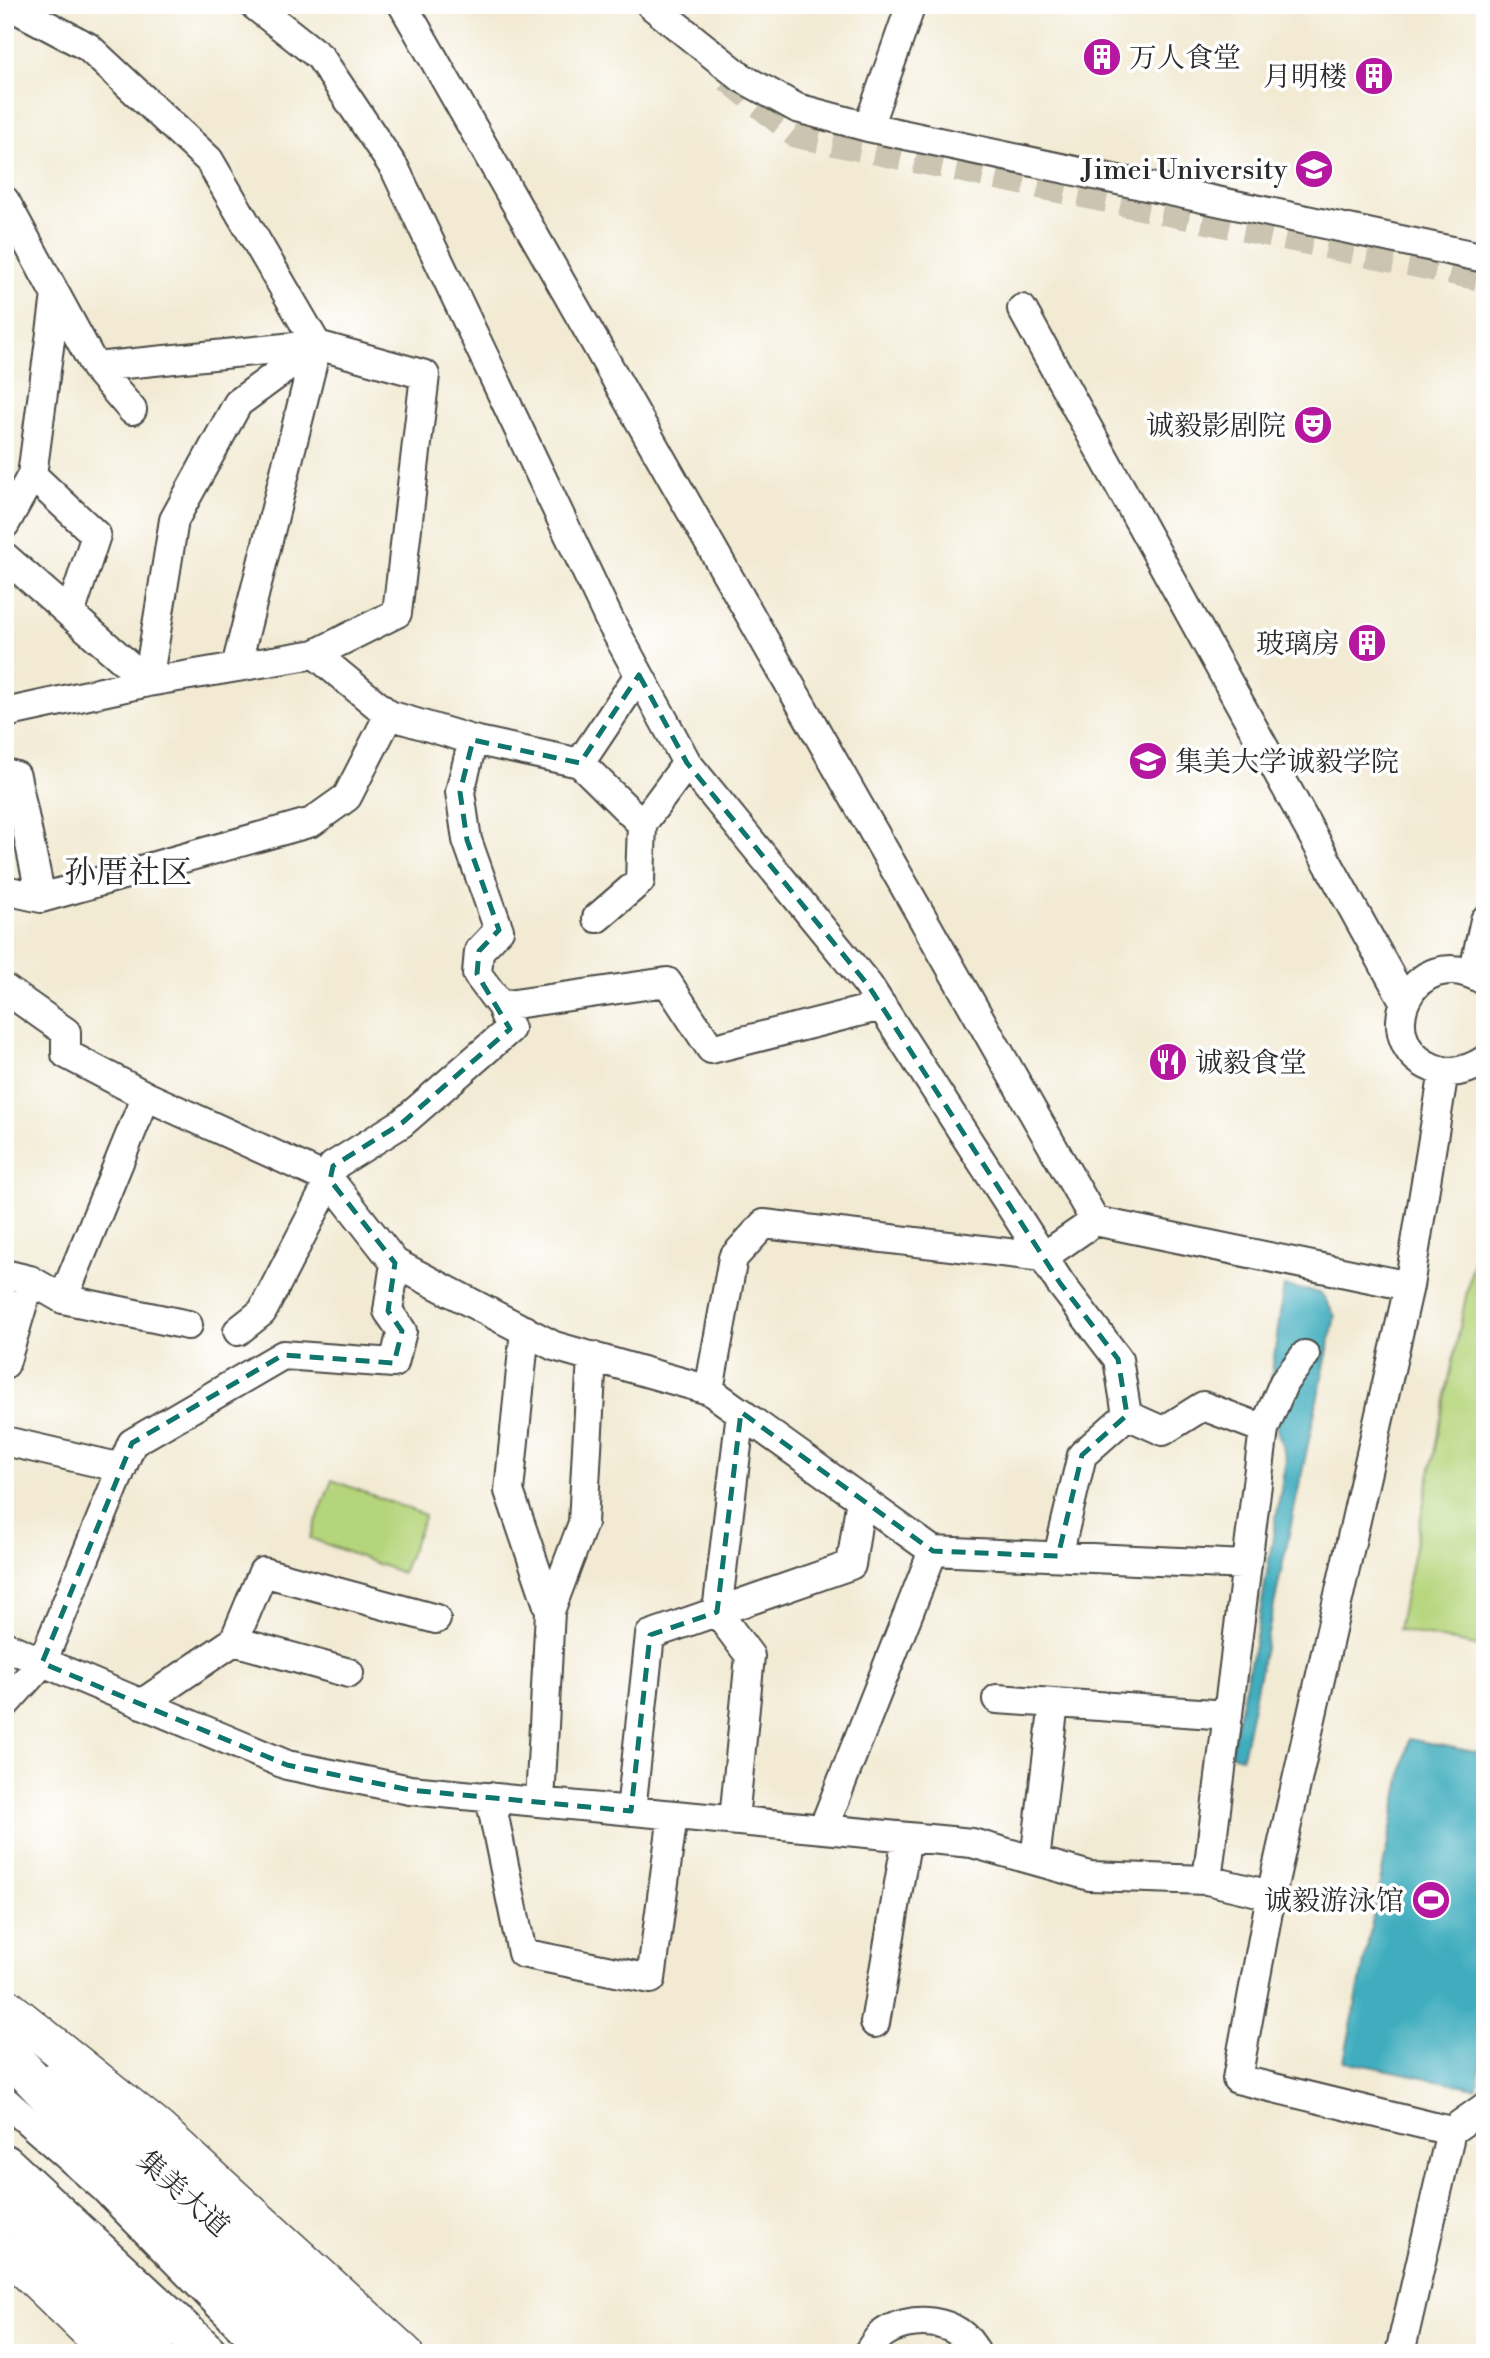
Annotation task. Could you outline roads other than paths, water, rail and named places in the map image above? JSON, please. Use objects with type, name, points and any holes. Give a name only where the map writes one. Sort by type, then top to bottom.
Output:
[{"type":"highway","points":[[5,2050],[150,2203],[306,2353]]},
{"type":"highway","points":[[5,2164],[183,2346]]},
{"type":"main road","points":[[5,2006],[158,2129],[404,2353]]},
{"type":"main road","name":"集美大道","points":[[5,2044],[163,2171],[354,2353]]},
{"type":"main road","points":[[5,2194],[54,2255],[183,2346]]},
{"type":"main road","points":[[5,2250],[112,2353]]},
{"type":"street","points":[[9,5],[88,47],[209,160],[317,345],[236,667]]},
{"type":"street","points":[[254,5],[320,57],[395,169],[609,619],[687,763],[868,985],[1060,1283],[1118,1359],[1127,1415]]},
{"type":"street","points":[[403,5],[1095,1222]]},
{"type":"street","points":[[651,5],[742,78],[797,108],[868,127],[1485,258]]},
{"type":"street","points":[[868,127],[911,5]]},
{"type":"street","points":[[5,201],[95,367],[132,410]]},
{"type":"street","points":[[5,524],[33,475],[57,295]]},
{"type":"street","points":[[1022,309],[1404,1002]]},
{"type":"street","points":[[148,682],[174,520],[238,402],[317,345]]},
{"type":"street","points":[[5,713],[148,682],[315,654],[397,613],[425,375],[317,345],[95,367]]},
{"type":"street","points":[[33,475],[96,535],[70,614]]},
{"type":"street","points":[[5,557],[148,682]]},
{"type":"street","points":[[315,654],[389,715],[473,740],[580,763],[642,824]]},
{"type":"street","points":[[580,763],[639,675]]},
{"type":"street","points":[[5,890],[41,898],[312,822],[347,797],[389,715]]},
{"type":"street","points":[[238,1331],[262,1312],[330,1180],[333,1166],[402,1123],[510,1029],[501,1006],[477,974],[479,951],[499,930],[467,840],[461,804],[460,792],[473,740]]},
{"type":"street","points":[[597,918],[640,881],[642,824],[687,763]]},
{"type":"street","points":[[5,773],[16,775],[41,898]]},
{"type":"street","points":[[1485,920],[1479,978],[1457,970],[1440,970],[1425,977],[1413,987],[1404,1002],[1401,1017],[1407,1046],[1417,1058],[1430,1067],[1444,1071],[1461,1071],[1485,1060]]},
{"type":"street","points":[[501,1006],[667,982],[712,1049],[881,1006]]},
{"type":"street","points":[[5,989],[66,1032],[66,1054],[146,1096],[330,1180],[396,1263],[554,1346],[709,1390],[933,1551],[1247,1565]]},
{"type":"street","points":[[1444,1071],[1409,1286],[1271,1895],[1237,2079],[1451,2131]]},
{"type":"street","points":[[63,1298],[146,1096]]},
{"type":"street","points":[[709,1390],[733,1258],[764,1224],[1043,1257],[1095,1222],[1409,1286]]},
{"type":"street","points":[[5,1704],[43,1663],[132,1443],[283,1355],[394,1363],[402,1331],[388,1311],[396,1263]]},
{"type":"street","points":[[5,1364],[18,1277],[63,1298],[188,1325]]},
{"type":"street","points":[[525,1330],[509,1491],[550,1611]]},
{"type":"street","points":[[1207,1880],[1264,1429],[1284,1382],[1304,1355]]},
{"type":"street","points":[[540,1802],[550,1611],[583,1522],[592,1356]]},
{"type":"street","points":[[1127,1415],[1163,1431],[1203,1406],[1264,1429]]},
{"type":"street","points":[[734,1820],[750,1656],[717,1612],[741,1412]]},
{"type":"street","points":[[1058,1556],[1082,1455],[1127,1415]]},
{"type":"street","points":[[5,1441],[122,1468]]},
{"type":"street","points":[[631,1811],[650,1635],[851,1565],[861,1499]]},
{"type":"street","points":[[823,1829],[933,1551]]},
{"type":"street","points":[[141,1704],[234,1641],[263,1572],[436,1619]]},
{"type":"street","points":[[234,1641],[349,1673]]},
{"type":"street","points":[[5,1646],[287,1765],[410,1790],[972,1843],[1090,1876],[1207,1880],[1271,1895]]},
{"type":"street","points":[[997,1699],[1228,1714]]},
{"type":"street","points":[[1035,1860],[1054,1703]]},
{"type":"street","points":[[490,1797],[522,1954],[651,1979],[673,1815]]},
{"type":"street","points":[[875,2023],[907,1837]]},
{"type":"street","points":[[5,2101],[104,2188],[266,2353]]},
{"type":"street","points":[[1400,2353],[1451,2131],[1485,2106]]},
{"type":"street","points":[[867,2353],[880,2336],[903,2323],[929,2321],[955,2330],[976,2353]]},
{"type":"water","points":[[1284,1286],[1321,1293],[1335,1316],[1242,1757],[1230,1754],[1257,1632],[1286,1459],[1268,1400]]},
{"type":"water","name":"诚毅游泳馆","points":[[1409,1739],[1485,1754],[1485,2045],[1476,2088],[1344,2061]]},
{"type":"tunnel","points":[[728,78],[796,134],[1485,278]]},
{"type":"place","name":"万人食堂","points":[[1102,57]]},
{"type":"place","name":"月明楼","points":[[1374,76]]},
{"type":"place","name":"Jimei University","points":[[1314,169]]},
{"type":"place","name":"诚毅影剧院","points":[[1313,425]]},
{"type":"place","name":"玻璃房","points":[[1367,643]]},
{"type":"place","name":"集美大学诚毅学院","points":[[1148,761]]},
{"type":"place","name":"诚毅食堂","points":[[1168,1062]]},
{"type":"place","name":"诚毅游泳馆","points":[[1431,1900]]},
{"type":"district","name":"孙厝社区","points":[[128,872]]}]
